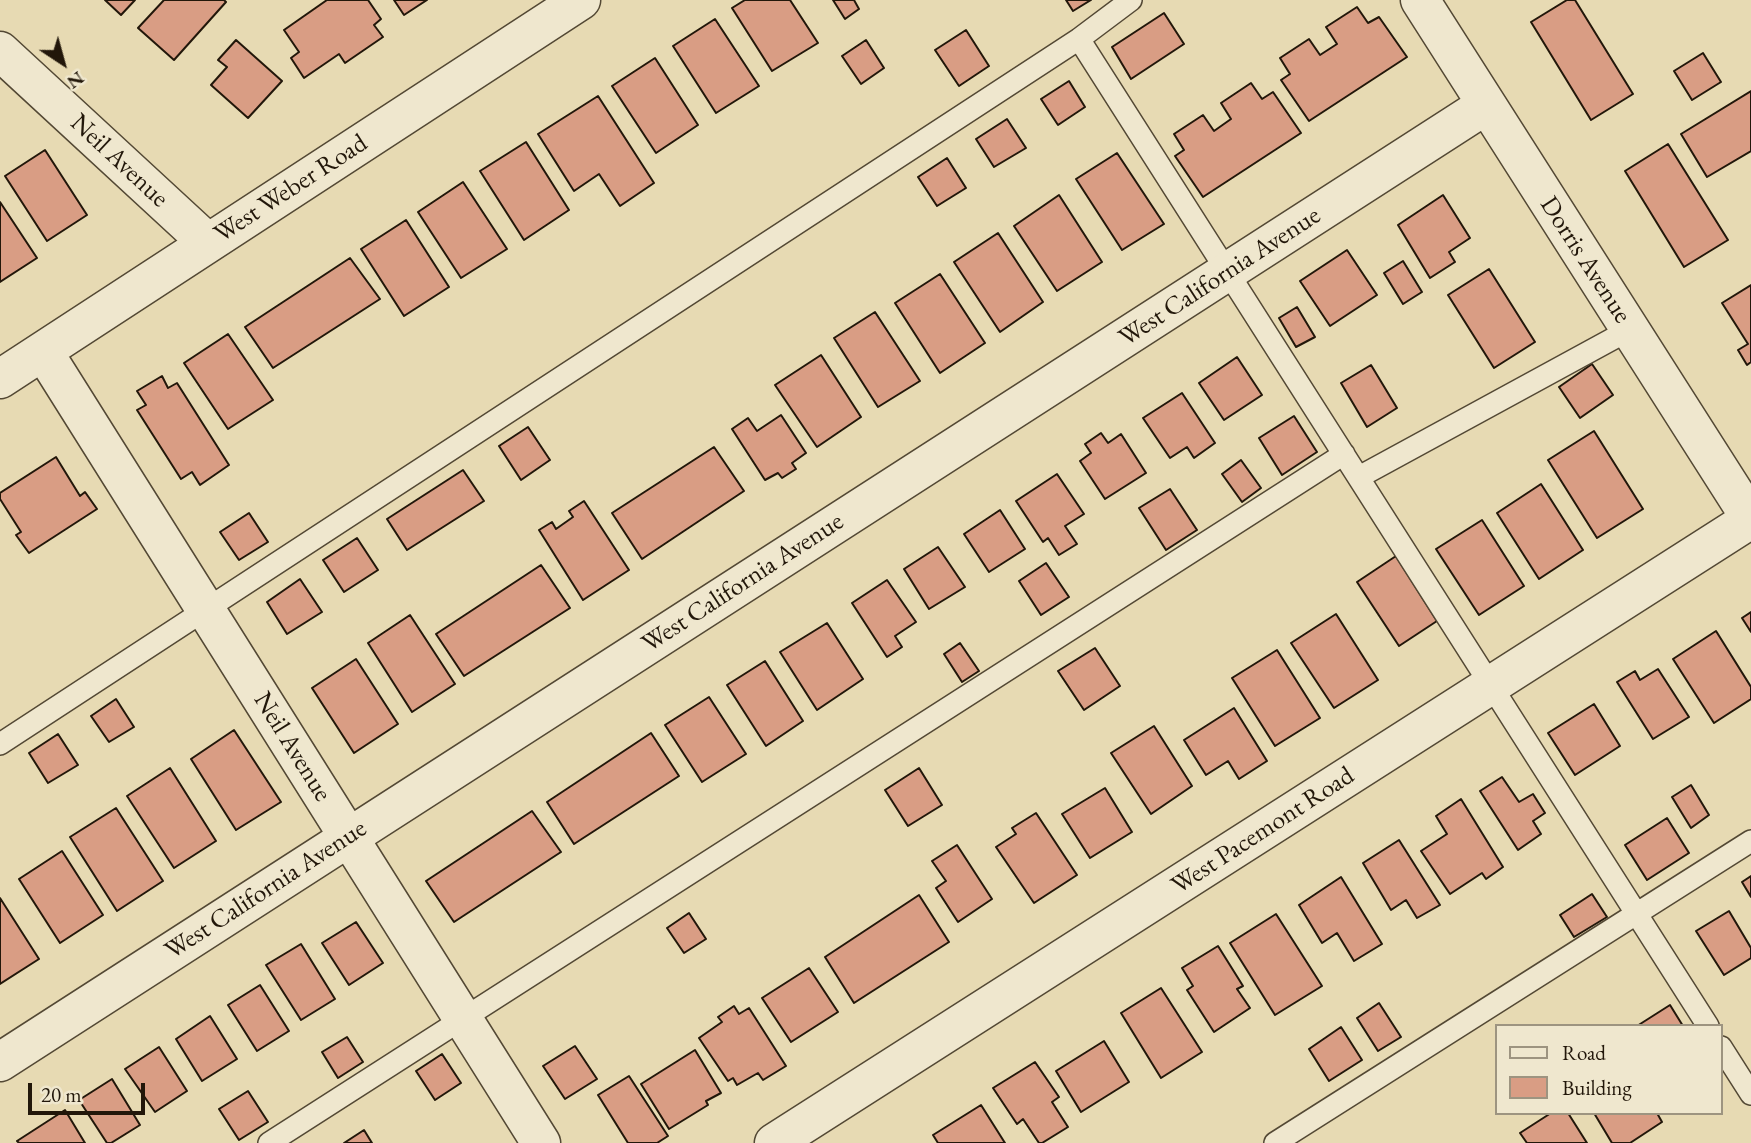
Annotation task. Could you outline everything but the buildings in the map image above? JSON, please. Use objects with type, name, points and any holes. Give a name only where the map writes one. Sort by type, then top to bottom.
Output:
[{"type":"street","name":"West Weber Road","points":[[0,379],[581,0]]},
{"type":"street","name":"Dorris Avenue","points":[[1420,0],[1751,519]]},
{"type":"street","name":"Neil Avenue","points":[[0,51],[208,243]]},
{"type":"street","name":"West California Avenue","points":[[0,1062],[1486,105]]},
{"type":"street","name":"Neil Avenue","points":[[43,351],[541,1143]]},
{"type":"street","name":"West Pacemont Road","points":[[775,1143],[1751,519]]},
{"type":"lane","points":[[0,744],[1080,39],[1131,0]]},
{"type":"lane","points":[[1080,39],[1707,1024]]},
{"type":"lane","points":[[1359,477],[1629,330]]},
{"type":"lane","points":[[269,1143],[1344,454]]},
{"type":"lane","points":[[1275,1143],[1751,841]]},
{"type":"lane","points":[[1723,1050],[1751,1094]]}]
